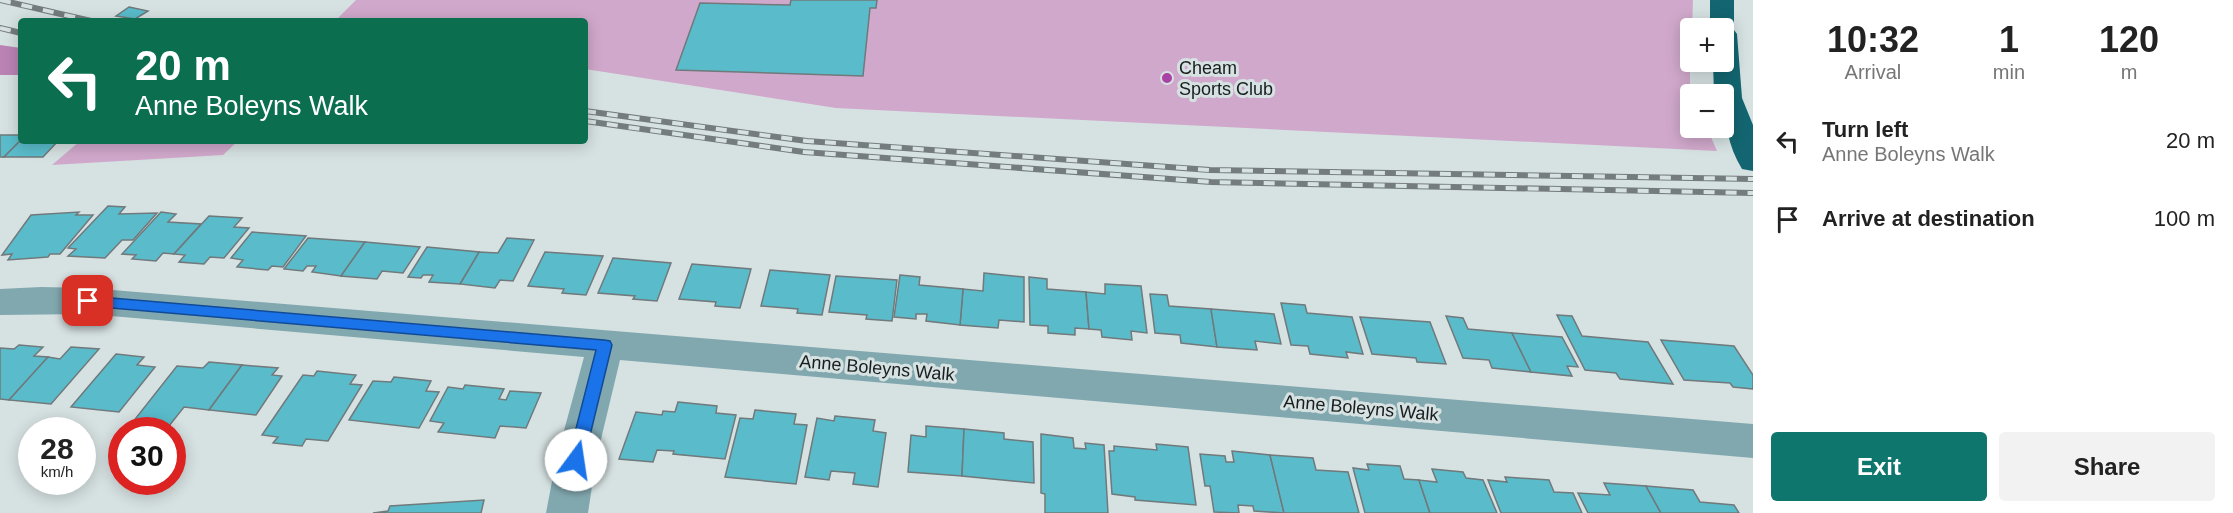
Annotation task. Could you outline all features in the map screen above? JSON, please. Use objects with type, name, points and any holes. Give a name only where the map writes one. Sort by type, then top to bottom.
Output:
[{"type":"highway","points":[[1722,0],[1723,18]]},
{"type":"highway","points":[[1726,72],[1728,98],[1749,153]]},
{"type":"street","name":"Anne Boleyns Walk","points":[[0,302],[88,301],[1753,441]]},
{"type":"street","points":[[567,513],[576,460],[604,345]]},
{"type":"shaded area","name":"Cheam Sports Club","points":[[356,0],[1693,0],[1692,18],[1680,18],[1680,72],[1690,72],[1690,84],[1680,84],[1680,138],[1711,138],[1717,151],[836,108],[588,69],[588,18],[338,18]]},
{"type":"shaded area","points":[[0,45],[18,48],[18,75],[0,75]]},
{"type":"shaded area","points":[[76,144],[235,144],[223,155],[52,165]]},
{"type":"building","points":[[791,0],[877,0],[876,8],[870,8],[863,76],[676,70],[700,3],[790,5]]},
{"type":"building","points":[[129,7],[148,11],[137,18],[116,16]]},
{"type":"building","points":[[0,135],[18,135],[18,143],[4,157],[0,157]]},
{"type":"building","points":[[18,143],[55,144],[43,157],[4,157]]},
{"type":"building","points":[[108,206],[125,207],[119,214],[157,213],[133,240],[122,240],[105,258],[68,256],[76,249],[68,248]]},
{"type":"building","points":[[79,212],[76,215],[93,215],[60,254],[8,260],[12,254],[2,255],[31,215]]},
{"type":"building","points":[[161,212],[176,214],[168,222],[201,224],[174,254],[163,253],[156,261],[132,259],[136,255],[122,254]]},
{"type":"building","points":[[209,216],[242,218],[234,227],[249,228],[224,258],[210,257],[204,264],[179,262],[185,255],[174,254]]},
{"type":"building","points":[[252,232],[306,236],[283,267],[272,266],[268,270],[237,267],[243,260],[231,258]]},
{"type":"building","points":[[308,238],[365,242],[341,276],[312,272],[316,266],[307,266],[303,271],[284,269]]},
{"type":"building","points":[[507,238],[534,240],[513,281],[500,280],[495,288],[460,284],[479,252],[498,253]]},
{"type":"building","points":[[365,242],[420,247],[403,273],[382,271],[377,279],[341,276]]},
{"type":"building","points":[[427,247],[479,252],[460,284],[429,282],[433,275],[423,275],[421,278],[408,277]]},
{"type":"building","points":[[545,252],[603,256],[586,295],[562,293],[564,289],[528,286]]},
{"type":"building","points":[[613,258],[671,263],[657,301],[633,299],[635,296],[598,293]]},
{"type":"building","points":[[692,264],[751,269],[740,308],[715,306],[716,302],[679,299]]},
{"type":"building","points":[[770,270],[830,275],[822,315],[797,313],[798,309],[761,306]]},
{"type":"building","points":[[984,273],[1024,277],[1024,322],[999,320],[998,328],[960,325],[963,289],[983,291]]},
{"type":"building","points":[[900,275],[920,277],[919,285],[963,289],[960,325],[926,321],[927,314],[916,314],[916,319],[894,317]]},
{"type":"building","points":[[836,276],[897,280],[892,321],[866,319],[867,315],[829,312]]},
{"type":"building","points":[[1029,277],[1047,279],[1047,289],[1086,292],[1089,329],[1075,328],[1075,335],[1048,333],[1048,326],[1030,325]]},
{"type":"building","points":[[1105,284],[1141,286],[1147,333],[1131,331],[1132,340],[1102,337],[1101,330],[1089,329],[1086,292],[1105,294]]},
{"type":"building","points":[[1150,294],[1167,295],[1169,306],[1211,309],[1217,347],[1181,343],[1180,335],[1155,333]]},
{"type":"building","points":[[1281,303],[1305,305],[1307,313],[1352,317],[1363,354],[1346,352],[1348,358],[1310,354],[1308,346],[1291,345]]},
{"type":"building","points":[[1211,309],[1274,314],[1281,344],[1255,341],[1257,350],[1217,347]]},
{"type":"building","points":[[1557,315],[1572,316],[1582,336],[1648,342],[1673,384],[1620,379],[1616,373],[1585,370]]},
{"type":"building","points":[[1446,316],[1463,318],[1468,329],[1512,333],[1531,372],[1492,368],[1489,360],[1463,358]]},
{"type":"building","points":[[1360,317],[1430,322],[1446,364],[1417,362],[1416,358],[1372,354]]},
{"type":"building","points":[[1512,333],[1562,337],[1578,367],[1567,366],[1572,376],[1531,372]]},
{"type":"building","points":[[1661,340],[1734,346],[1753,375],[1753,389],[1733,387],[1730,383],[1684,380]]},
{"type":"building","points":[[19,345],[43,347],[34,356],[48,357],[9,400],[0,399],[0,348],[14,349]]},
{"type":"building","points":[[71,347],[99,349],[51,404],[9,400],[48,357],[60,359]]},
{"type":"building","points":[[116,354],[144,357],[137,365],[155,367],[119,412],[71,407]]},
{"type":"building","points":[[209,362],[242,365],[209,410],[184,407],[176,417],[137,417],[177,366],[203,368]]},
{"type":"building","points":[[242,365],[278,368],[272,375],[282,376],[256,415],[209,410]]},
{"type":"building","points":[[317,371],[356,375],[350,384],[362,385],[328,441],[306,439],[302,446],[273,443],[278,437],[262,435],[303,375],[314,376]]},
{"type":"building","points":[[394,377],[431,381],[426,391],[439,392],[419,428],[349,420],[373,381],[391,382]]},
{"type":"building","points":[[465,385],[504,389],[499,399],[506,400],[510,391],[541,393],[526,428],[500,426],[495,438],[438,432],[444,423],[430,421],[448,387],[463,389]]},
{"type":"building","points":[[678,402],[717,406],[716,413],[736,415],[725,459],[673,454],[674,451],[657,450],[653,462],[619,459],[636,412],[662,415],[663,411],[675,412]]},
{"type":"building","points":[[755,410],[796,414],[794,424],[807,425],[796,484],[725,477],[740,418],[753,419]]},
{"type":"building","points":[[835,416],[875,420],[873,431],[886,433],[878,487],[853,484],[855,473],[831,471],[829,480],[805,477],[817,418],[834,421]]},
{"type":"building","points":[[926,426],[964,429],[962,476],[908,472],[911,435],[926,437]]},
{"type":"building","points":[[964,429],[1004,433],[1004,439],[1033,442],[1034,483],[962,476]]},
{"type":"building","points":[[1041,434],[1073,438],[1074,448],[1086,449],[1085,443],[1104,445],[1108,513],[1045,513],[1045,494],[1041,493]]},
{"type":"building","points":[[1156,444],[1188,447],[1196,505],[1135,500],[1135,497],[1112,494],[1109,451],[1114,451],[1114,446],[1157,450]]},
{"type":"building","points":[[1232,451],[1270,455],[1284,513],[1254,511],[1253,506],[1238,505],[1239,513],[1214,512],[1210,486],[1205,486],[1200,454],[1225,456],[1226,462],[1234,462]]},
{"type":"building","points":[[1270,455],[1313,458],[1316,470],[1348,472],[1359,513],[1284,513]]},
{"type":"building","points":[[1367,464],[1400,466],[1404,479],[1419,480],[1430,513],[1365,513],[1353,468],[1369,470]]},
{"type":"building","points":[[1432,469],[1463,472],[1466,478],[1483,480],[1497,513],[1430,513],[1419,480],[1437,482]]},
{"type":"building","points":[[1505,477],[1549,480],[1554,492],[1573,493],[1582,513],[1501,513],[1488,480],[1507,482]]},
{"type":"building","points":[[1604,483],[1646,486],[1661,513],[1588,513],[1578,493],[1610,495]]},
{"type":"building","points":[[1646,486],[1693,490],[1700,502],[1734,505],[1739,513],[1661,513]]},
{"type":"building","points":[[484,500],[481,513],[373,513],[388,511],[390,506]]},
{"type":"railway","points":[[0,0],[78,18]]},
{"type":"railway","points":[[0,28],[18,32]]},
{"type":"railway","points":[[588,111],[807,141],[1210,170],[1753,179]]},
{"type":"railway","points":[[588,121],[804,152],[1211,182],[1753,193]]},
{"type":"place","name":"Cheam Sports Club","points":[[1167,78]]},
{"type":"route","points":[[88,301],[604,345],[576,460]]}]
